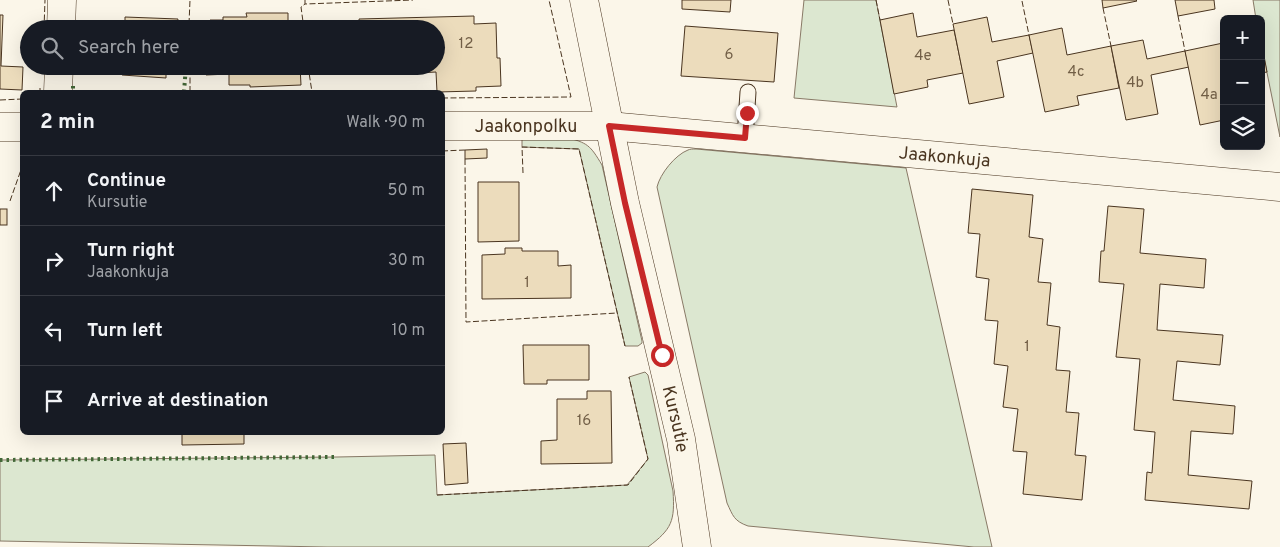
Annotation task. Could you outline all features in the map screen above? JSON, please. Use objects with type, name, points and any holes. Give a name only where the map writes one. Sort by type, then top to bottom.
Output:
[{"type":"street","points":[[61,20],[62,0]]},
{"type":"street","name":"Kursutie","points":[[584,0],[625,203],[681,439],[697,547]]},
{"type":"street","points":[[58,90],[59,75]]},
{"type":"street","name":"Jaakonpolku","points":[[445,126],[609,126]]},
{"type":"street","name":"Jaakonkuja","points":[[609,126],[1280,187]]},
{"type":"street","points":[[0,127],[20,127]]},
{"type":"lane","points":[[745,138],[748,92]]},
{"type":"green space","points":[[804,0],[876,0],[897,107],[794,98]]},
{"type":"green space","points":[[1253,0],[1280,0],[1280,137],[1265,63],[1265,15],[1255,15]]},
{"type":"green space","points":[[565,137],[588,146],[602,165],[642,341],[638,346],[625,346],[579,149],[522,147],[522,139]]},
{"type":"green space","points":[[696,149],[906,168],[992,547],[974,547],[748,526],[734,518],[727,503],[657,187],[661,176],[673,160],[683,152]]},
{"type":"green space","points":[[645,372],[648,375],[673,491],[673,510],[670,524],[662,535],[648,547],[327,547],[0,541],[0,460],[435,455],[437,495],[627,485],[648,459],[629,377]]},
{"type":"building","points":[[682,0],[731,0],[730,12],[682,9]]},
{"type":"building","points":[[1102,0],[1136,0],[1137,1],[1103,8]]},
{"type":"building","points":[[1175,0],[1214,0],[1215,9],[1178,16]]},
{"type":"building","points":[[246,13],[288,13],[288,20],[223,20],[223,17],[247,17]]},
{"type":"building","points":[[913,13],[917,37],[954,30],[963,73],[927,80],[928,87],[894,94],[880,20]]},
{"type":"building","points":[[0,15],[3,15],[1,66],[20,67],[20,75],[23,75],[22,90],[0,89]]},
{"type":"building","points":[[474,16],[474,24],[496,23],[497,58],[500,58],[501,86],[476,87],[476,91],[445,92],[445,90],[437,90],[436,75],[445,75],[445,20],[359,19]]},
{"type":"building","points":[[125,17],[178,19],[178,20],[125,20]]},
{"type":"building","points":[[987,17],[992,42],[1029,35],[1033,53],[997,61],[1004,97],[969,104],[953,24]]},
{"type":"building","points":[[685,26],[778,33],[774,82],[681,76]]},
{"type":"building","points":[[1062,28],[1067,55],[1111,46],[1119,88],[1077,96],[1079,105],[1045,112],[1029,35]]},
{"type":"building","points":[[1143,40],[1147,59],[1185,51],[1189,67],[1151,75],[1158,114],[1126,120],[1111,46]]},
{"type":"building","points":[[1220,44],[1220,121],[1200,125],[1185,51]]},
{"type":"building","points":[[122,75],[166,75],[166,78]]},
{"type":"building","points":[[229,75],[300,75],[301,85],[250,87],[250,85],[229,85]]},
{"type":"building","points":[[487,149],[487,158],[465,159],[465,150]]},
{"type":"building","points":[[478,182],[519,182],[519,241],[478,242]]},
{"type":"building","points":[[972,189],[1033,195],[1029,237],[1043,239],[1038,282],[1051,283],[1047,325],[1060,327],[1056,370],[1070,371],[1066,412],[1079,413],[1075,455],[1086,456],[1082,500],[1023,494],[1027,452],[1013,451],[1018,409],[1003,407],[1008,366],[994,364],[998,321],[985,320],[989,279],[976,277],[980,234],[968,233]]},
{"type":"building","points":[[1108,206],[1144,209],[1140,253],[1206,259],[1204,288],[1160,284],[1157,330],[1223,335],[1220,365],[1177,361],[1173,400],[1235,406],[1233,434],[1191,431],[1188,475],[1252,481],[1249,509],[1145,500],[1147,472],[1152,473],[1155,432],[1134,430],[1140,359],[1116,357],[1124,284],[1099,282],[1101,251],[1104,251]]},
{"type":"building","points":[[0,209],[7,209],[7,225],[0,225]]},
{"type":"building","points":[[505,248],[522,248],[522,251],[558,251],[558,266],[571,265],[571,298],[482,299],[482,255],[505,254]]},
{"type":"building","points":[[523,345],[589,345],[589,380],[547,380],[547,384],[524,384]]},
{"type":"building","points":[[587,391],[611,391],[612,463],[541,464],[541,441],[557,440],[557,399],[587,399]]},
{"type":"building","points":[[182,435],[244,435],[244,444],[182,445]]},
{"type":"building","points":[[466,443],[468,483],[445,485],[443,444]]},
{"type":"hedge","points":[[184,90],[185,75]]},
{"type":"hedge","points":[[0,460],[337,457]]},
{"type":"fence","points":[[44,20],[45,0]]},
{"type":"fence","points":[[189,20],[190,0]]},
{"type":"fence","points":[[305,0],[305,4],[413,0]]},
{"type":"fence","points":[[445,98],[571,97],[549,0]]},
{"type":"fence","points":[[876,0],[880,20]]},
{"type":"fence","points":[[948,0],[953,24]]},
{"type":"fence","points":[[1022,1],[1029,35]]},
{"type":"fence","points":[[303,20],[301,7],[305,4]]},
{"type":"fence","points":[[1103,8],[1111,46]]},
{"type":"fence","points":[[1178,16],[1185,51]]},
{"type":"fence","points":[[190,75],[190,90]]},
{"type":"fence","points":[[309,75],[312,90]]},
{"type":"fence","points":[[0,100],[20,99]]},
{"type":"fence","points":[[523,173],[522,147],[579,149],[625,346]]},
{"type":"fence","points":[[445,151],[465,150]]},
{"type":"fence","points":[[465,159],[466,322],[617,313]]},
{"type":"fence","points":[[10,201],[20,173]]},
{"type":"fence","points":[[437,495],[628,485],[648,459],[629,377]]},
{"type":"route","points":[[662,355],[625,203],[609,126],[745,138],[747,113]]}]
